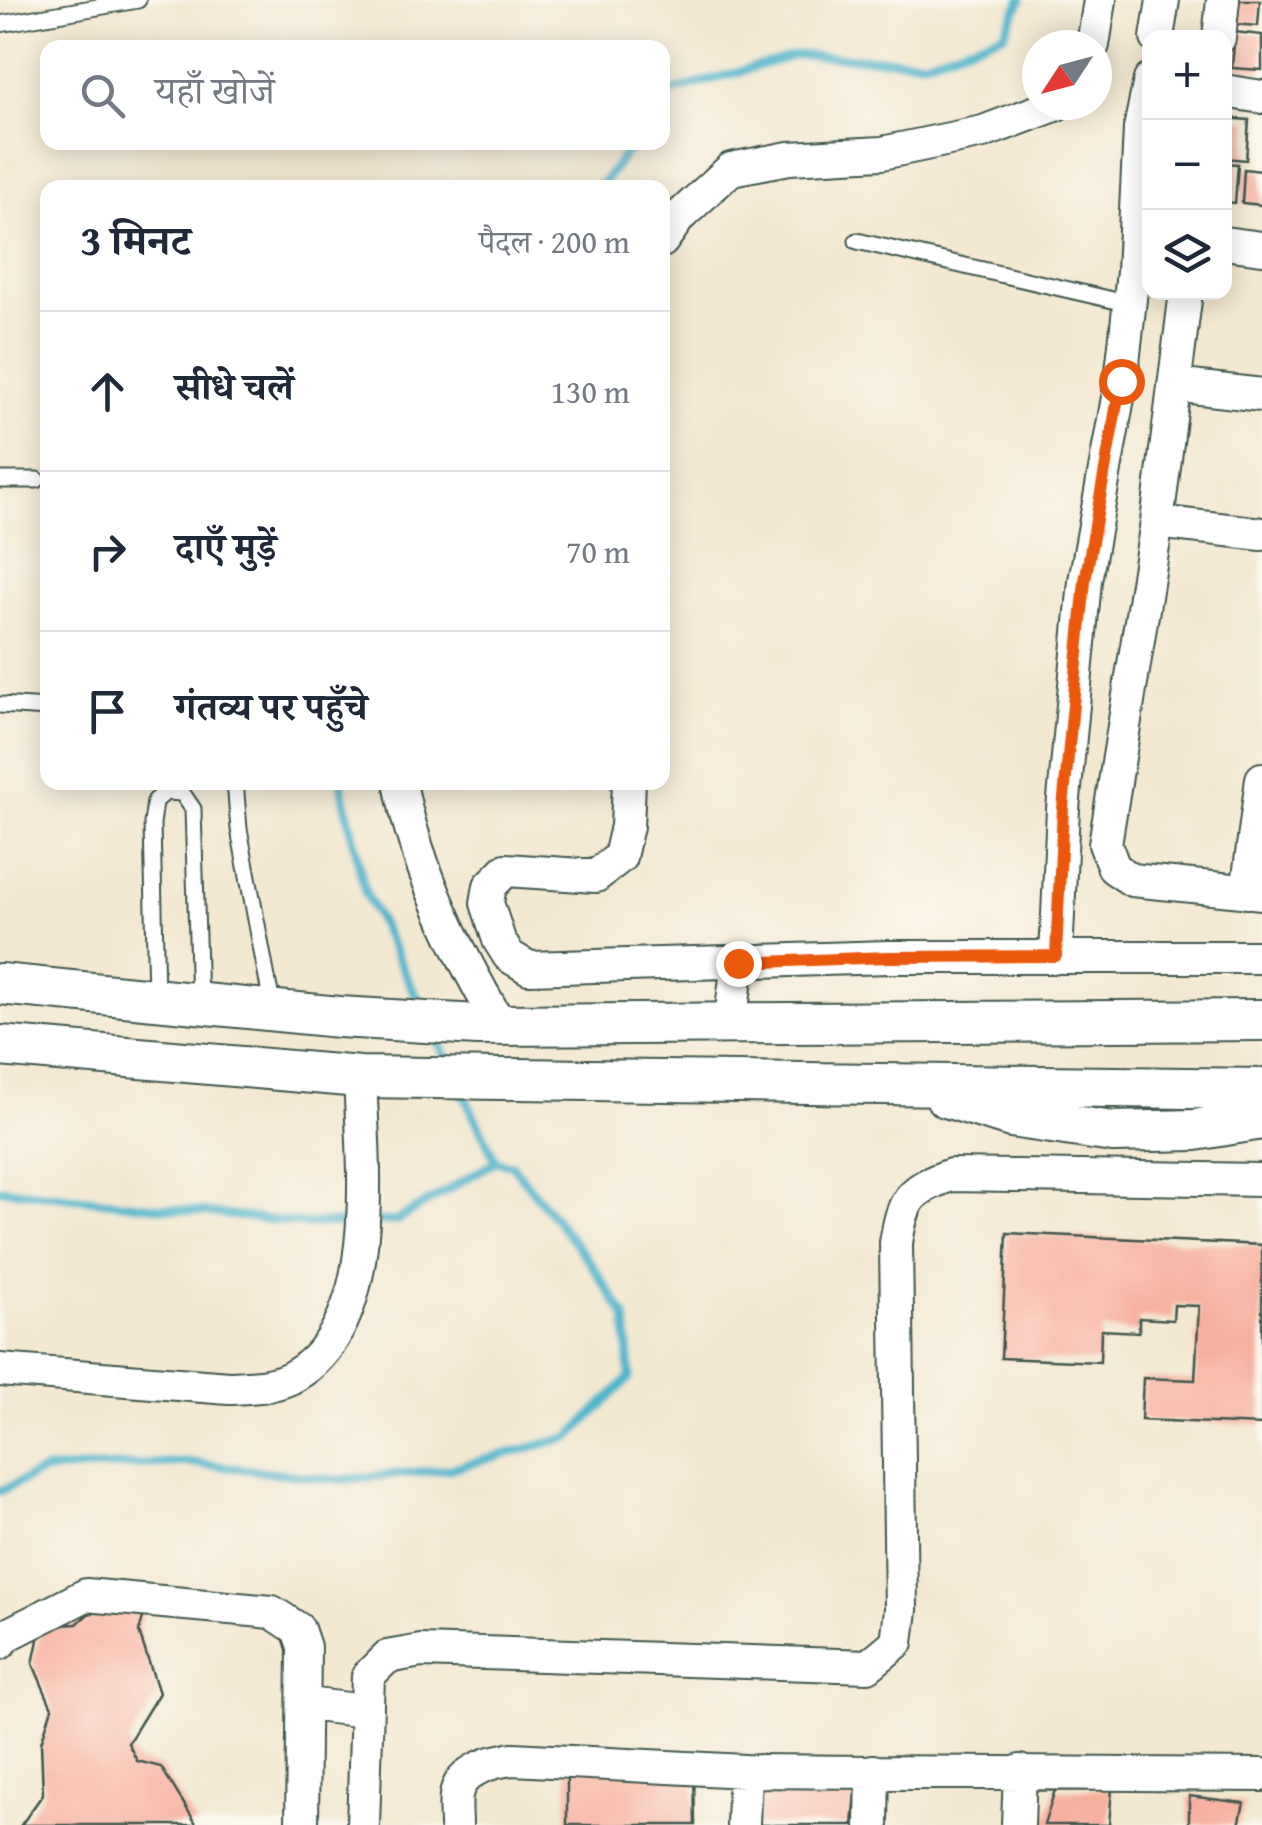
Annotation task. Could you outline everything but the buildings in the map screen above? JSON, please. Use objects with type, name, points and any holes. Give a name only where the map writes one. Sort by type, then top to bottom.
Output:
[{"type":"street","points":[[1095,30],[1100,0]]},
{"type":"street","points":[[1157,30],[1163,0]]},
{"type":"street","points":[[1219,30],[1223,0]]},
{"type":"street","points":[[1232,93],[1262,97]]},
{"type":"street","points":[[670,230],[731,169],[789,158],[882,153],[983,132],[1022,117]]},
{"type":"street","points":[[1056,956],[1063,808],[1085,581],[1121,381],[1142,118]]},
{"type":"street","points":[[1232,244],[1262,248]]},
{"type":"street","points":[[1185,300],[1157,522],[1105,844],[1114,868],[1132,880],[1255,892],[1262,779]]},
{"type":"street","points":[[1174,385],[1262,395]]},
{"type":"street","points":[[1157,522],[1262,534]]},
{"type":"street","points":[[401,790],[446,924],[490,1026]]},
{"type":"street","points":[[629,790],[620,857],[596,876],[506,870],[490,886],[487,903],[499,940],[509,956],[529,968],[888,957],[1262,957]]},
{"type":"street","points":[[730,1026],[738,963]]},
{"type":"street","points":[[0,984],[339,1017],[490,1026],[1262,1020]]},
{"type":"street","points":[[0,1046],[360,1078],[1262,1089]]},
{"type":"street","points":[[0,1370],[229,1388],[286,1380],[310,1366],[328,1345],[350,1300],[360,1258],[364,1187],[360,1078]]},
{"type":"street","points":[[922,1085],[959,1104],[1012,1118],[1113,1132],[1195,1130],[1262,1119]]},
{"type":"street","points":[[362,1825],[368,1676],[387,1657],[420,1652],[868,1666],[897,1642],[901,1610],[896,1242],[902,1205],[924,1184],[950,1176],[1262,1180]]},
{"type":"street","points":[[0,1642],[86,1595],[272,1612],[298,1629],[304,1647],[302,1825]]},
{"type":"street","points":[[306,1704],[365,1710]]},
{"type":"street","points":[[456,1825],[457,1790],[466,1778],[496,1761],[513,1759],[744,1771],[1262,1775]]},
{"type":"street","points":[[743,1825],[744,1771]]},
{"type":"street","points":[[872,1825],[873,1771]]},
{"type":"street","points":[[1018,1825],[1020,1771]]},
{"type":"lane","points":[[0,24],[42,8],[138,0]]},
{"type":"lane","points":[[857,241],[1130,304]]},
{"type":"lane","points":[[0,480],[37,480]]},
{"type":"lane","points":[[0,705],[40,708]]},
{"type":"lane","points":[[156,999],[152,824],[160,790]]},
{"type":"lane","points":[[169,790],[182,793],[193,809],[199,1002]]},
{"type":"lane","points":[[236,790],[239,828],[273,1010]]},
{"type":"waterway","points":[[670,95],[796,55],[924,61],[1004,34],[1021,0]]},
{"type":"waterway","points":[[605,180],[628,150]]},
{"type":"waterway","points":[[343,790],[365,892],[424,1012]]},
{"type":"waterway","points":[[435,1035],[450,1066]]},
{"type":"waterway","points":[[0,1491],[46,1470],[186,1462],[337,1480],[449,1469],[570,1437],[630,1377],[626,1317],[589,1261],[512,1165],[496,1161],[461,1089]]},
{"type":"waterway","points":[[371,1222],[396,1221],[496,1161]]},
{"type":"waterway","points":[[0,1189],[305,1224],[355,1223]]},
{"type":"route","points":[[738,963],[1056,956],[1063,808],[1085,581],[1121,381]]}]
